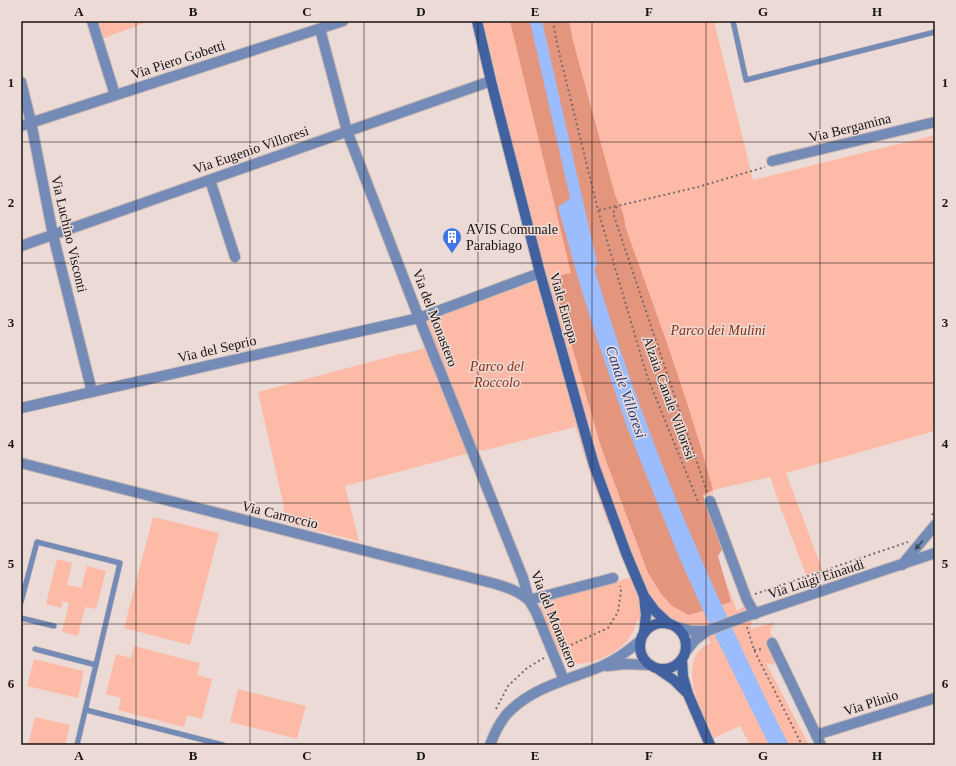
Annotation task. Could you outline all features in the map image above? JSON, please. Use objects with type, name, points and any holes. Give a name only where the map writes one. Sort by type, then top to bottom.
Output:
[{"type":"street","points":[[92,21],[115,95]]},
{"type":"street","name":"Via Piero Gobetti","points":[[21,126],[343,21]]},
{"type":"street","name":"Viale Europa","points":[[477,21],[540,272],[594,466],[623,546],[644,596],[655,611],[683,634],[686,643],[683,677],[688,694],[710,745]]},
{"type":"street","name":"Via del Monastero","points":[[320,29],[347,131],[419,318],[523,578],[529,600],[536,612],[564,680]]},
{"type":"street","name":"Via Eugenio Villoresi","points":[[21,246],[491,81]]},
{"type":"street","name":"Via Luchino Visconti","points":[[21,82],[31,122],[54,235],[92,392]]},
{"type":"street","name":"Via Bergamina","points":[[772,161],[935,122]]},
{"type":"street","points":[[210,180],[235,257]]},
{"type":"street","name":"Via del Seprio","points":[[21,408],[419,318],[540,272]]},
{"type":"street","name":"Via Carroccio","points":[[21,463],[496,584],[514,590],[529,600]]},
{"type":"street","points":[[710,501],[746,597],[755,614]]},
{"type":"street","points":[[902,565],[933,521]]},
{"type":"street","name":"Via Luigi Einaudi","points":[[684,656],[695,640],[707,631],[744,617],[935,553]]},
{"type":"street","points":[[529,600],[616,581]]},
{"type":"street","name":"Viale Europa","points":[[644,596],[646,615],[640,650],[643,658],[674,680],[688,694]]},
{"type":"street","points":[[490,745],[496,730],[507,715],[522,701],[540,690],[603,666],[623,655],[651,626],[660,623],[673,625]]},
{"type":"street","name":"Via Luigi Einaudi","points":[[673,625],[692,631],[707,631]]},
{"type":"street","points":[[772,644],[821,745]]},
{"type":"street","points":[[603,666],[626,664],[667,669],[675,666],[684,656]]},
{"type":"street","name":"Via Plinio","points":[[816,735],[935,698]]},
{"type":"lane","points":[[733,21],[746,80],[935,32]]},
{"type":"lane","points":[[21,602],[37,542],[120,563],[77,745]]},
{"type":"lane","points":[[21,618],[54,626]]},
{"type":"lane","points":[[35,650],[96,665]]},
{"type":"lane","points":[[86,710],[222,745]]},
{"type":"path","name":"Alzaia Canale Villoresi","points":[[553,21],[598,210],[647,376],[701,509]]},
{"type":"path","points":[[598,210],[698,187],[763,168],[772,161]]},
{"type":"path","points":[[617,206],[613,213],[710,501]]},
{"type":"path","points":[[933,521],[935,511]]},
{"type":"path","points":[[746,597],[911,540]]},
{"type":"path","points":[[496,710],[508,686],[527,668],[570,644],[608,628],[618,612],[621,590],[616,581]]},
{"type":"path","points":[[744,617],[754,650],[802,745]]},
{"type":"green space","points":[[90,21],[149,21],[97,41]]},
{"type":"green space","name":"Parco dei Mulini","points":[[483,21],[714,21],[753,180],[935,135],[935,431],[786,473],[822,569],[806,575],[781,511],[770,477],[713,490],[713,493],[693,499],[702,517],[737,611],[745,606],[752,624],[751,629],[774,622],[770,632],[784,659],[773,665],[766,663],[809,745],[750,745],[740,726],[714,738],[700,707],[693,684],[693,662],[698,652],[711,643],[703,631],[675,631],[666,626],[654,615],[637,621],[633,632],[626,642],[606,657],[588,663],[572,663],[565,659],[558,650],[540,610],[542,604],[559,596],[637,576],[617,522],[608,524],[588,468],[574,422],[575,427],[345,486],[359,541],[286,523],[283,503],[258,392],[435,345],[427,321],[430,318],[543,279],[525,194]]},
{"type":"green space","points":[[153,517],[219,533],[190,645],[124,628]]},
{"type":"green space","points":[[57,559],[72,563],[67,585],[81,588],[87,566],[106,571],[96,609],[85,607],[78,636],[62,632],[69,603],[63,601],[61,608],[46,604]]},
{"type":"green space","points":[[134,646],[200,663],[197,675],[212,679],[202,719],[187,715],[184,727],[118,710],[121,698],[106,694],[116,654],[131,658]]},
{"type":"green space","points":[[34,659],[84,671],[78,698],[27,686]]},
{"type":"green space","points":[[238,689],[306,706],[297,739],[230,722]]},
{"type":"green space","points":[[35,717],[70,725],[65,745],[28,745]]},
{"type":"shaded area","points":[[510,21],[569,21],[573,41],[615,195],[623,213],[626,229],[661,326],[704,457],[713,490],[703,495],[723,548],[718,556],[731,602],[689,615],[672,606],[662,595],[648,573],[601,447],[552,277],[571,273]]},
{"type":"water","points":[[574,196],[606,305],[663,466],[684,519],[730,623],[789,745],[769,745],[706,617],[679,557],[627,427],[582,292],[558,207]]},
{"type":"waterway","name":"Canale Villoresi","points":[[536,21],[591,263]]},
{"type":"place","name":"AVIS Comunale Parabiago","points":[[452,254]]},
{"type":"park label","name":"Parco del Roccolo","points":[[497,374]]}]
